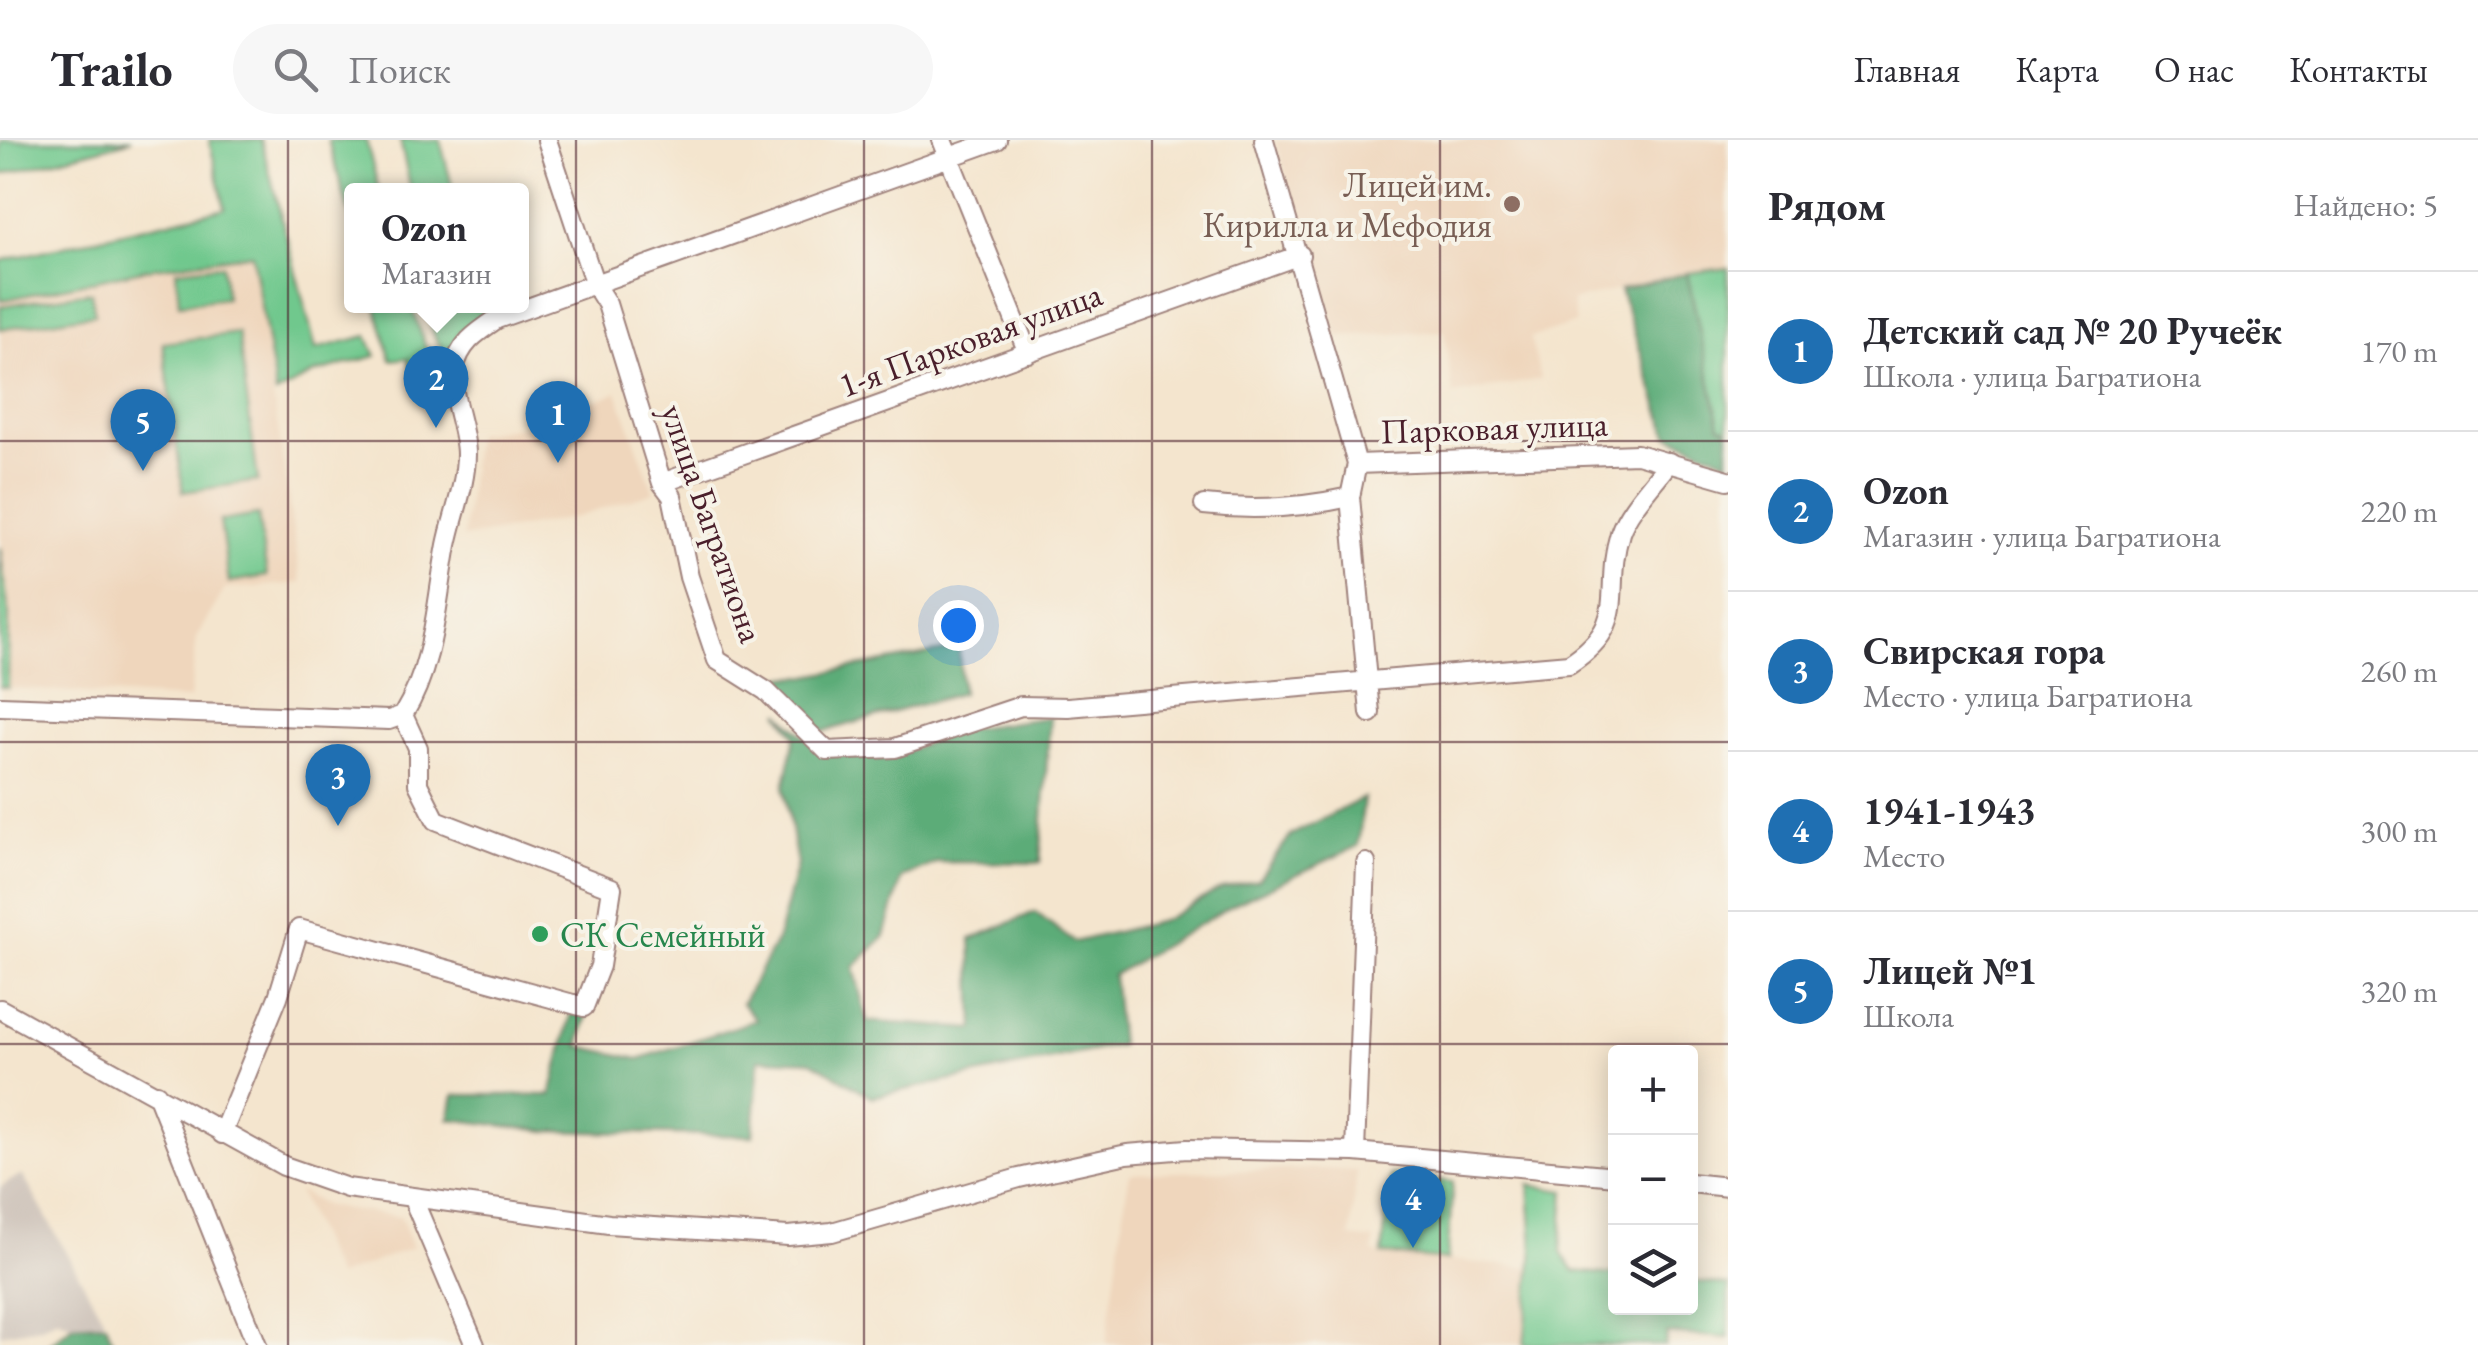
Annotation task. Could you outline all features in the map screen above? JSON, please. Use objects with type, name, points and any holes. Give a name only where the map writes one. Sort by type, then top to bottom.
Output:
[{"type":"street","name":"улица Багратиона","points":[[547,140],[595,285],[607,304],[662,483],[672,496],[689,576],[717,660],[766,692],[826,751],[895,748],[1021,706],[1068,707],[1569,664],[1597,646],[1609,619],[1620,531],[1669,462]]},
{"type":"street","points":[[529,307],[946,149],[997,140]]},
{"type":"street","name":"Парковая улица","points":[[1264,140],[1357,464],[1637,454],[1728,480]]},
{"type":"street","points":[[946,149],[1028,353]]},
{"type":"street","name":"1-я Парковая улица","points":[[662,483],[1300,255]]},
{"type":"street","points":[[0,706],[389,720],[403,716],[417,692],[430,652],[464,472],[465,427],[452,375],[460,350],[497,318],[512,313]]},
{"type":"street","points":[[1357,464],[1350,497],[1370,714]]},
{"type":"street","points":[[1204,505],[1244,510],[1308,506],[1350,497]]},
{"type":"street","points":[[222,1134],[278,997],[299,929],[584,1007],[600,966],[612,888],[436,820],[418,784],[418,748],[403,716]]},
{"type":"street","points":[[1355,1152],[1366,863]]},
{"type":"street","points":[[0,1009],[284,1166],[347,1188],[610,1224],[788,1236],[832,1232],[1019,1178],[1127,1154],[1186,1149],[1355,1152],[1608,1175]]},
{"type":"street","points":[[157,1094],[256,1345]]},
{"type":"street","points":[[1698,1184],[1728,1187]]},
{"type":"street","points":[[413,1199],[476,1345]]},
{"type":"shaded area","name":"Лицей им. Кирилла и Мефодия","points":[[1275,140],[1728,140],[1728,268],[1687,273],[1572,301],[1576,323],[1530,338],[1541,379],[1453,395],[1444,331],[1337,337]]},
{"type":"shaded area","points":[[252,254],[301,583],[225,589],[197,636],[190,699],[8,688],[9,614],[0,547],[0,301],[147,269]]},
{"type":"shaded area","points":[[617,392],[654,492],[577,517],[463,538],[475,434],[533,425]]},
{"type":"shaded area","points":[[1357,1171],[1350,1237],[1374,1240],[1373,1253],[1534,1268],[1525,1345],[1106,1345],[1129,1173]]},
{"type":"shaded area","points":[[22,1174],[106,1323],[73,1325],[57,1318],[40,1327],[0,1334],[0,1187]]},
{"type":"shaded area","points":[[298,1191],[326,1206],[401,1217],[413,1247],[336,1277]]},
{"type":"green space","points":[[132,140],[0,175],[0,142]]},
{"type":"green space","points":[[209,140],[261,140],[316,349],[367,336],[376,356],[315,373],[276,394],[252,254],[147,269],[0,301],[0,261],[225,208]]},
{"type":"green space","points":[[328,140],[366,140],[377,183],[344,183],[344,196]]},
{"type":"green space","points":[[400,140],[440,140],[451,183],[409,183]]},
{"type":"green space","points":[[222,265],[226,298],[179,304],[176,270]]},
{"type":"green space","points":[[1728,268],[1728,429],[1720,426],[1687,273]]},
{"type":"green space","points":[[1687,273],[1720,425],[1728,429],[1728,461],[1668,435],[1620,290]]},
{"type":"green space","points":[[91,292],[95,314],[0,329],[0,306]]},
{"type":"green space","points":[[378,313],[414,313],[426,347],[444,372],[414,378],[408,358],[391,360]]},
{"type":"green space","points":[[427,313],[491,313],[460,333],[448,359]]},
{"type":"green space","points":[[238,333],[258,481],[183,492],[163,343]]},
{"type":"green space","points":[[258,515],[267,576],[229,582],[220,521]]},
{"type":"green space","points":[[0,547],[9,614],[8,688],[0,687]]},
{"type":"green space","points":[[959,648],[962,693],[822,732],[777,677],[808,676]]},
{"type":"green space","points":[[779,712],[823,754],[887,758],[965,729],[1050,717],[1040,863],[938,862],[902,878],[885,936],[854,967],[867,1021],[974,1029],[971,939],[1035,912],[1074,942],[1162,921],[1222,888],[1258,880],[1291,835],[1364,798],[1358,846],[1238,902],[1113,975],[1120,1045],[872,1097],[811,1061],[759,1059],[753,1136],[546,1131],[449,1119],[454,1095],[551,1095],[571,1013],[587,1016],[579,1046],[639,1059],[756,1020],[742,1003],[777,940],[797,864],[784,788],[795,736]]},
{"type":"green space","points":[[1391,1175],[1453,1182],[1447,1260],[1382,1254]]},
{"type":"green space","points":[[1529,1185],[1565,1191],[1561,1253],[1574,1271],[1608,1274],[1608,1315],[1698,1315],[1698,1282],[1728,1285],[1728,1338],[1667,1333],[1665,1345],[1524,1345],[1533,1249]]},
{"type":"green space","points":[[106,1323],[114,1345],[48,1345],[73,1325]]},
{"type":"place","name":"Лицей им. Кирилла и Мефодия","points":[[1512,204]]},
{"type":"place","name":"Ozon","points":[[436,428]]},
{"type":"place","name":"Детский сад № 20 Ручеёк","points":[[558,463]]},
{"type":"place","name":"Лицей №1","points":[[143,471]]},
{"type":"place","name":"Свирская гора","points":[[338,826]]},
{"type":"place","name":"СК Семейный","points":[[540,934]]},
{"type":"place","name":"1941-1943","points":[[1413,1248]]}]
